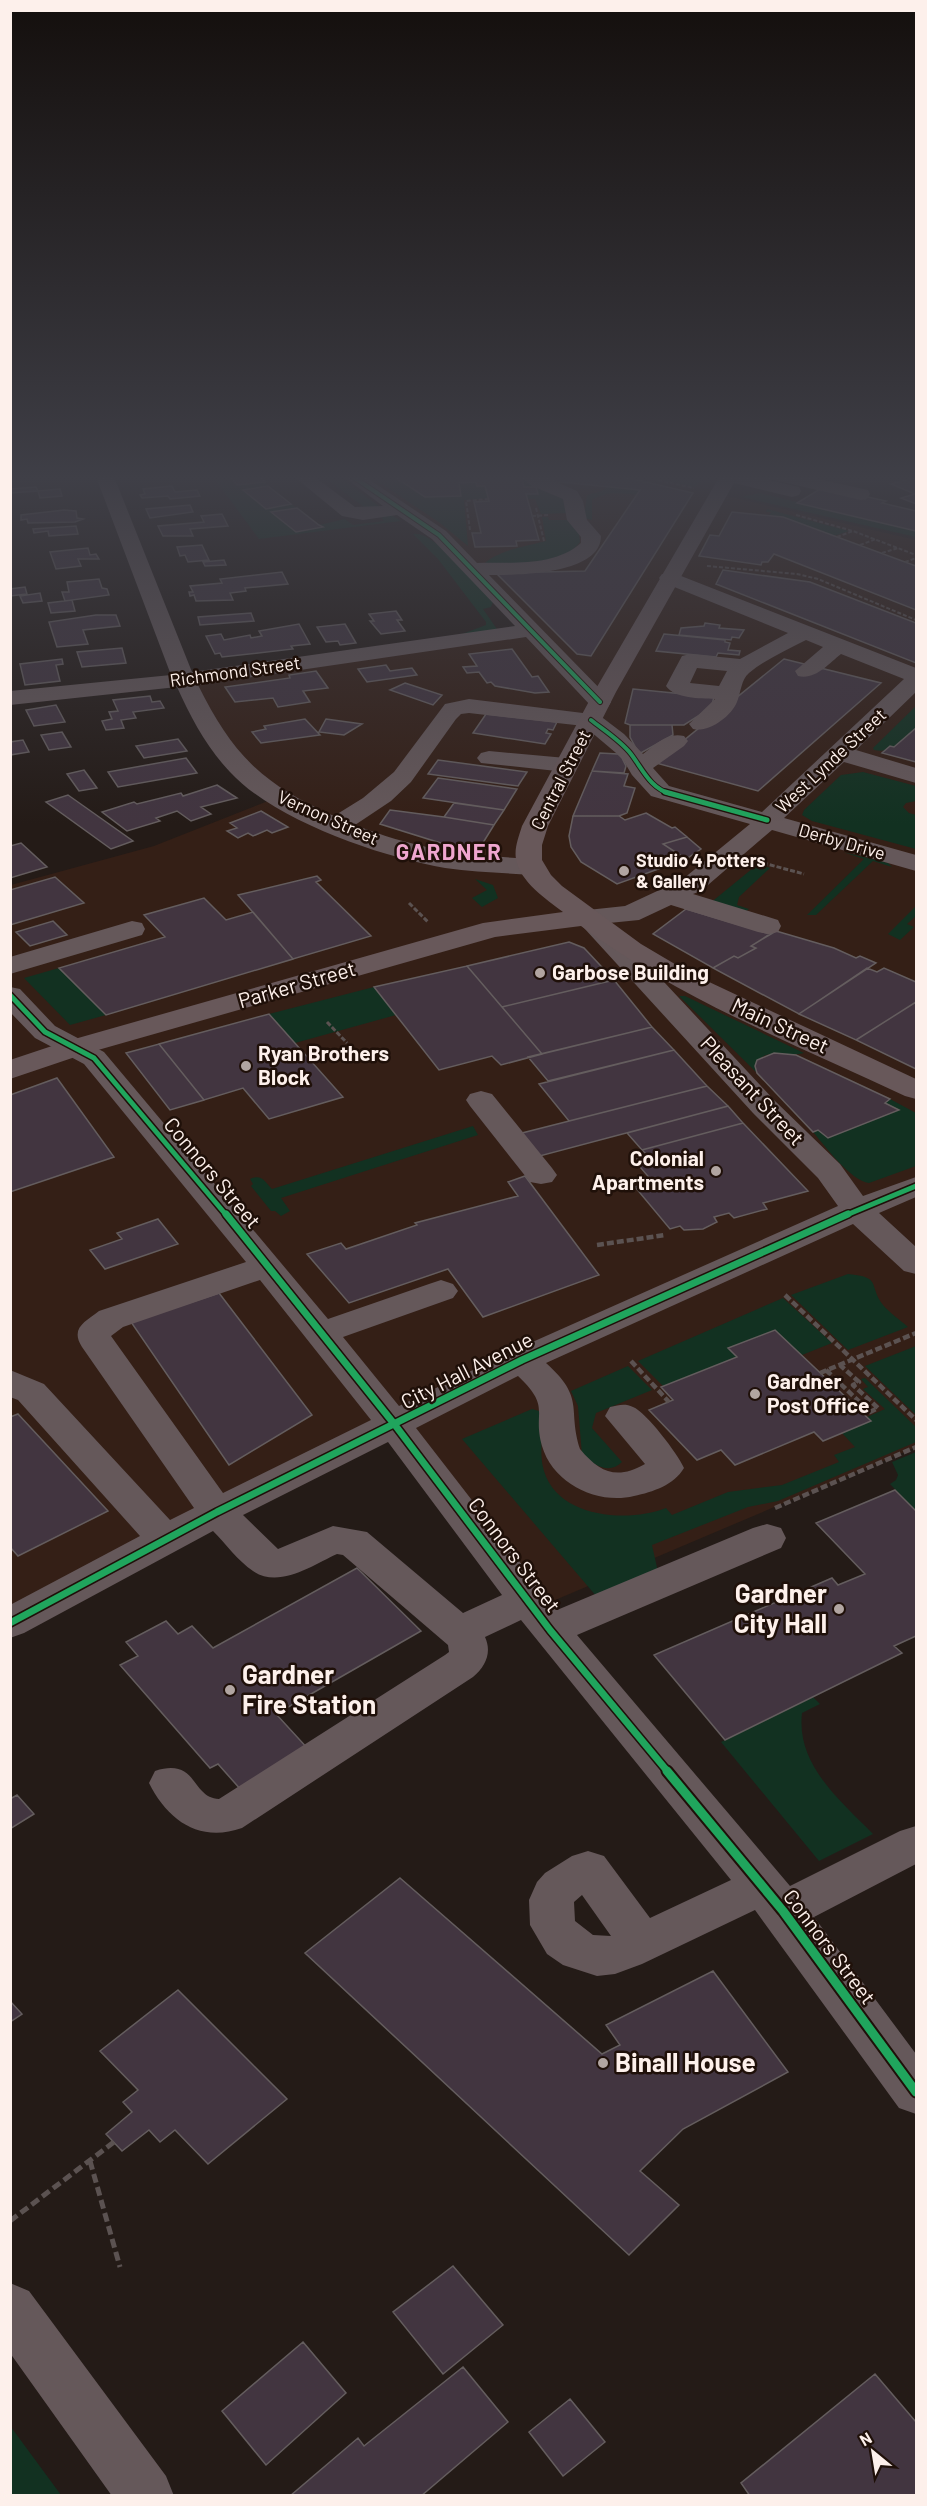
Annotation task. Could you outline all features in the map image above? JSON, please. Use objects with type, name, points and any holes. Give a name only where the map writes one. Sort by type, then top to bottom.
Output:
[{"type":"main road","name":"Central Street","points":[[532,867],[529,860],[530,845],[535,826],[662,591]]},
{"type":"main road","points":[[532,867],[553,892],[587,917]]},
{"type":"main road","name":"Parker Street","points":[[10,1070],[74,1048],[493,929],[587,917]]},
{"type":"main road","name":"Main Street","points":[[587,917],[631,950],[673,975],[916,1090]]},
{"type":"street","name":"Vernon Street","points":[[149,591],[184,680],[220,743],[242,770],[279,797],[336,825],[397,848],[445,860],[532,867]]},
{"type":"street","name":"Derby Drive","points":[[493,591],[531,630],[656,788],[682,798],[916,863]]},
{"type":"street","points":[[702,591],[916,678]]},
{"type":"street","name":"Richmond Street","points":[[10,698],[184,680],[531,630]]},
{"type":"street","points":[[701,724],[725,704],[733,678],[744,666],[805,632]]},
{"type":"street","points":[[810,672],[842,647]]},
{"type":"street","points":[[729,694],[684,689],[677,686],[690,662],[744,666]]},
{"type":"street","name":"West Lynde Street","points":[[587,917],[630,914],[692,885],[745,842],[833,749],[916,678]]},
{"type":"street","points":[[336,825],[368,808],[390,791],[422,754],[453,709],[481,706],[596,711]]},
{"type":"street","points":[[639,767],[676,741]]},
{"type":"street","points":[[833,749],[916,776]]},
{"type":"street","points":[[489,758],[566,765]]},
{"type":"street","points":[[671,896],[768,926]]},
{"type":"street","name":"Pleasant Street","points":[[587,917],[764,1107],[829,1171],[857,1210],[916,1264]]},
{"type":"street","points":[[10,966],[132,929]]},
{"type":"street","name":"Connors Street","points":[[10,995],[45,1032],[94,1058],[267,1266],[394,1425],[539,1615],[772,1899],[916,2092]]},
{"type":"street","points":[[481,1100],[541,1175]]},
{"type":"street","name":"City Hall Avenue","points":[[10,1623],[217,1512],[522,1360],[857,1210],[916,1186]]},
{"type":"street","points":[[170,1783],[199,1814],[212,1818],[227,1816],[467,1660],[470,1644],[459,1632],[353,1542],[333,1540],[281,1564],[266,1561],[217,1512],[98,1346],[94,1332],[111,1318],[267,1266]]},
{"type":"street","points":[[321,1333],[441,1291]]},
{"type":"street","points":[[522,1360],[555,1394],[560,1447],[583,1476],[603,1485],[627,1486],[656,1475],[666,1468],[662,1459],[623,1416]]},
{"type":"street","points":[[10,1382],[31,1392],[165,1539]]},
{"type":"street","points":[[459,1632],[539,1615],[770,1523]]},
{"type":"street","points":[[642,1943],[772,1899],[916,1844]]},
{"type":"street","points":[[10,2309],[146,2496]]},
{"type":"path","points":[[847,591],[916,620]]},
{"type":"path","points":[[773,865],[804,874]]},
{"type":"path","points":[[409,903],[430,924]]},
{"type":"path","points":[[327,1022],[347,1043]]},
{"type":"path","points":[[597,1245],[665,1236]]},
{"type":"path","points":[[785,1295],[916,1420]]},
{"type":"path","points":[[840,1365],[859,1382],[853,1385],[878,1408],[870,1412],[823,1372],[916,1333]]},
{"type":"path","points":[[631,1361],[669,1402]]},
{"type":"path","points":[[770,1523],[916,1447]]},
{"type":"path","points":[[10,2221],[114,2142]]},
{"type":"path","points":[[90,2161],[120,2267]]},
{"type":"shaded area","points":[[493,591],[916,591],[916,1447],[534,1609],[394,1425],[11,1624],[11,885],[154,846],[278,797],[253,780],[184,680],[530,630]]},
{"type":"green space","points":[[462,591],[484,591],[493,602],[491,607],[483,609],[499,632],[462,634],[486,625]]},
{"type":"green space","points":[[916,706],[916,728],[892,748],[874,750],[873,748]]},
{"type":"green space","points":[[863,772],[916,786],[916,801],[906,803],[903,807],[909,813],[916,815],[916,849],[812,821],[802,815],[804,810],[841,775]]},
{"type":"green space","points":[[843,852],[888,863],[892,867],[873,861],[816,915],[807,915],[864,859]]},
{"type":"green space","points":[[758,864],[770,868],[739,897],[737,905],[749,909],[741,915],[709,904]]},
{"type":"green space","points":[[475,879],[493,885],[498,898],[482,907],[472,898],[487,890]]},
{"type":"green space","points":[[916,906],[916,916],[907,924],[914,927],[900,940],[888,934]]},
{"type":"green space","points":[[59,968],[106,1015],[70,1025],[24,978]]},
{"type":"green space","points":[[374,987],[396,1015],[295,1043],[269,1014]]},
{"type":"green space","points":[[679,996],[685,996],[804,1053],[764,1056],[755,1066],[757,1073]]},
{"type":"green space","points":[[890,1099],[916,1113],[916,1166],[869,1183],[862,1181],[831,1154],[813,1132],[898,1110],[885,1103]]},
{"type":"green space","points":[[473,1126],[478,1135],[281,1198],[290,1211],[281,1216],[271,1211],[251,1186],[253,1184],[250,1179],[257,1177],[272,1189]]},
{"type":"green space","points":[[848,1274],[859,1275],[870,1280],[883,1305],[908,1327],[848,1350],[791,1295]]},
{"type":"green space","points":[[783,1298],[832,1343],[802,1355],[775,1330],[729,1348],[737,1357],[663,1386],[638,1361]]},
{"type":"green space","points":[[916,1346],[916,1415],[865,1366]]},
{"type":"green space","points":[[628,1366],[652,1390],[596,1413],[592,1428],[622,1462],[612,1468],[602,1467],[582,1455],[578,1406],[571,1391]]},
{"type":"green space","points":[[865,1378],[916,1427],[916,1442],[778,1501],[748,1507],[652,1545],[658,1572],[597,1597],[462,1439],[532,1409],[539,1411],[542,1464],[552,1487],[564,1499],[596,1513],[633,1515],[666,1508],[672,1515],[728,1492],[782,1485],[839,1462],[834,1455],[855,1447],[842,1433],[870,1421],[867,1417],[885,1409],[863,1389],[868,1387],[861,1379]]},
{"type":"green space","points":[[916,1452],[916,1511],[890,1484],[896,1480],[898,1475],[892,1462]]},
{"type":"green space","points":[[813,1697],[820,1704],[802,1713],[802,1732],[813,1765],[834,1794],[873,1834],[819,1861],[721,1742]]},
{"type":"green space","points":[[11,2427],[61,2495],[11,2495]]},
{"type":"building","points":[[10,591],[26,591],[27,594],[10,596]]},
{"type":"building","points":[[108,591],[109,595],[65,601],[62,592]]},
{"type":"building","points":[[246,591],[230,593],[233,600],[196,601],[194,595],[190,596],[189,592]]},
{"type":"building","points":[[514,591],[632,591],[591,656],[577,654]]},
{"type":"building","points":[[734,591],[833,591],[916,623],[916,663]]},
{"type":"building","points":[[868,591],[916,591],[916,610]]},
{"type":"building","points":[[40,593],[42,601],[23,603],[20,596]]},
{"type":"building","points":[[72,600],[75,611],[51,613],[48,603]]},
{"type":"building","points":[[396,611],[402,620],[397,620],[405,631],[381,634],[370,621],[374,621],[369,614]]},
{"type":"building","points":[[251,613],[254,621],[200,625],[198,617]]},
{"type":"building","points":[[96,615],[116,615],[120,626],[83,630],[88,644],[57,647],[49,622]]},
{"type":"building","points":[[705,623],[720,625],[719,628],[744,630],[739,638],[732,637],[731,640],[679,635],[681,628],[704,626]]},
{"type":"building","points":[[299,624],[310,644],[291,646],[293,649],[222,657],[220,653],[215,654],[206,636],[221,634],[224,640],[250,635],[251,638],[262,636],[259,631]]},
{"type":"building","points":[[345,624],[356,643],[340,645],[338,641],[326,642],[317,627]]},
{"type":"building","points":[[664,634],[725,640],[730,643],[728,650],[740,651],[739,655],[718,653],[716,657],[656,651]]},
{"type":"building","points":[[122,648],[126,663],[82,667],[77,652]]},
{"type":"building","points":[[512,649],[532,677],[538,676],[549,692],[535,693],[495,686],[491,682],[487,683],[479,672],[467,673],[463,667],[477,666],[469,654]]},
{"type":"building","points":[[62,659],[63,664],[56,665],[60,681],[25,685],[20,664]]},
{"type":"building","points":[[784,659],[881,683],[758,791],[656,763]]},
{"type":"building","points":[[386,665],[390,671],[412,668],[417,675],[367,682],[358,669]]},
{"type":"building","points":[[316,671],[328,688],[303,691],[310,702],[278,707],[273,698],[235,702],[225,687],[290,678],[289,675]]},
{"type":"building","points":[[405,683],[442,695],[433,705],[390,690]]},
{"type":"building","points":[[633,689],[714,697],[711,708],[684,725],[630,725],[625,723]]},
{"type":"building","points":[[150,696],[152,702],[160,701],[164,708],[133,712],[136,718],[121,720],[124,728],[106,730],[102,721],[112,719],[109,712],[118,711],[113,700]]},
{"type":"building","points":[[56,705],[65,722],[34,726],[26,710]]},
{"type":"building","points":[[486,714],[557,722],[553,730],[548,729],[546,733],[551,734],[545,744],[473,733]]},
{"type":"building","points":[[305,719],[320,735],[261,743],[252,732],[266,729],[264,726]]},
{"type":"building","points":[[326,719],[362,724],[344,735],[319,732]]},
{"type":"building","points":[[630,725],[672,725],[673,735],[639,754],[630,737]]},
{"type":"building","points":[[916,728],[916,762],[882,753],[890,746],[894,747]]},
{"type":"building","points":[[62,732],[71,747],[49,750],[41,735]]},
{"type":"building","points":[[178,739],[187,751],[144,758],[136,746]]},
{"type":"building","points":[[23,740],[29,752],[10,755],[10,742]]},
{"type":"building","points":[[600,753],[618,754],[626,766],[624,773],[592,771]]},
{"type":"building","points":[[186,758],[197,773],[118,787],[108,772]]},
{"type":"building","points":[[438,760],[527,772],[518,786],[428,774]]},
{"type":"building","points":[[84,770],[97,788],[79,791],[67,774]]},
{"type":"building","points":[[592,771],[628,774],[624,786],[635,788],[627,813],[619,816],[573,816]]},
{"type":"building","points":[[438,778],[517,789],[504,810],[423,798]]},
{"type":"building","points":[[217,785],[237,798],[201,807],[211,814],[191,821],[177,811],[156,818],[160,821],[127,831],[102,812],[134,802],[137,804],[181,793],[183,796]]},
{"type":"building","points":[[68,795],[133,841],[111,849],[46,802]]},
{"type":"building","points":[[454,803],[504,810],[494,825],[444,817]]},
{"type":"building","points":[[390,810],[494,825],[476,854],[380,824]]},
{"type":"building","points":[[261,811],[288,827],[272,833],[267,830],[253,836],[248,833],[238,838],[227,831],[237,828],[230,823]]},
{"type":"building","points":[[646,813],[672,828],[675,827],[687,837],[663,844],[686,859],[617,884],[581,862],[571,847],[569,836],[573,816],[619,816],[625,820]]},
{"type":"building","points":[[687,837],[701,849],[686,859],[663,844]]},
{"type":"building","points":[[21,843],[47,867],[10,878],[10,846]]},
{"type":"building","points":[[317,876],[321,880],[316,882],[371,936],[293,959],[238,895]]},
{"type":"building","points":[[55,877],[84,903],[10,925],[10,890]]},
{"type":"building","points":[[204,898],[226,920],[253,912],[293,959],[106,1015],[59,968],[165,937],[144,915]]},
{"type":"building","points":[[686,909],[770,934],[751,946],[756,948],[738,958],[734,956],[713,968],[653,934]]},
{"type":"building","points":[[53,921],[67,935],[30,946],[16,932]]},
{"type":"building","points":[[776,931],[876,963],[799,1014],[713,968],[734,956],[738,958],[756,948],[751,946]]},
{"type":"building","name":"Garbose Building","points":[[569,942],[584,948],[614,980],[502,1007],[467,966]]},
{"type":"building","points":[[467,966],[542,1054],[501,1065],[492,1056],[439,1070],[374,987]]},
{"type":"building","points":[[867,968],[877,972],[884,968],[916,982],[916,1002],[856,1040],[799,1014]]},
{"type":"building","points":[[614,980],[652,1027],[542,1054],[502,1007]]},
{"type":"building","points":[[916,1002],[916,1069],[856,1040]]},
{"type":"building","name":"Ryan Brothers Block","points":[[269,1014],[343,1097],[269,1119],[243,1088],[204,1100],[159,1044]]},
{"type":"building","points":[[652,1027],[674,1050],[548,1081],[528,1057]]},
{"type":"building","points":[[159,1044],[204,1100],[170,1110],[126,1053]]},
{"type":"building","points":[[674,1050],[707,1086],[569,1121],[539,1084]]},
{"type":"building","points":[[774,1053],[796,1055],[890,1099],[885,1103],[899,1110],[828,1138],[818,1130],[813,1132],[757,1073],[755,1066],[757,1060]]},
{"type":"building","points":[[57,1078],[114,1157],[10,1192],[10,1095]]},
{"type":"building","points":[[707,1086],[728,1106],[536,1157],[518,1134]]},
{"type":"building","points":[[728,1106],[743,1123],[642,1150],[627,1133]]},
{"type":"building","name":"Colonial Apartments","points":[[743,1123],[808,1191],[763,1203],[767,1209],[734,1218],[729,1213],[714,1217],[717,1222],[703,1229],[684,1230],[680,1226],[670,1229],[635,1187],[653,1182],[634,1160],[648,1156],[642,1150]]},
{"type":"building","points":[[525,1176],[599,1275],[483,1317],[448,1269],[349,1303],[307,1254],[341,1243],[346,1249],[417,1225],[415,1223],[518,1196],[508,1182]]},
{"type":"building","points":[[158,1219],[178,1244],[105,1269],[90,1250],[122,1239],[117,1233]]},
{"type":"building","points":[[219,1293],[312,1415],[229,1465],[131,1322]]},
{"type":"building","name":"Gardner Post Office","points":[[775,1330],[871,1421],[823,1441],[814,1432],[735,1465],[721,1450],[697,1460],[649,1410],[673,1400],[661,1387],[737,1357],[728,1348]]},
{"type":"building","points":[[18,1414],[108,1511],[18,1556],[10,1547],[10,1417]]},
{"type":"building","name":"Gardner City Hall","points":[[895,1490],[916,1511],[916,1636],[894,1646],[902,1653],[725,1740],[654,1655],[832,1578],[838,1585],[865,1574],[816,1523]]},
{"type":"building","name":"Gardner Fire Station","points":[[357,1568],[421,1631],[276,1714],[310,1751],[242,1791],[218,1764],[210,1768],[120,1665],[138,1656],[126,1642],[166,1621],[178,1634],[192,1626],[213,1648]]},
{"type":"building","points":[[17,1795],[34,1814],[10,1829],[10,1799]]},
{"type":"building","name":"Binall House","points":[[400,1878],[602,2054],[620,2045],[606,2025],[713,1971],[788,2072],[683,2129],[640,2171],[679,2205],[629,2255],[305,1953]]},
{"type":"building","points":[[178,1990],[287,2099],[208,2164],[175,2130],[160,2142],[149,2130],[122,2151],[106,2134],[132,2112],[123,2102],[138,2090],[100,2051]]},
{"type":"building","points":[[10,2001],[22,2014],[10,2022]]},
{"type":"building","points":[[453,2266],[503,2325],[443,2374],[393,2312]]},
{"type":"building","points":[[303,2342],[346,2393],[266,2465],[222,2411]]},
{"type":"building","points":[[463,2367],[508,2422],[421,2496],[290,2496],[358,2438],[364,2446]]},
{"type":"building","points":[[875,2374],[916,2422],[916,2496],[750,2496],[741,2483]]},
{"type":"building","points":[[570,2399],[605,2442],[563,2476],[529,2432]]},
{"type":"cycle path","points":[[493,591],[600,702]]},
{"type":"cycle path","points":[[591,720],[631,754],[641,770],[660,791],[767,820]]},
{"type":"cycle path","points":[[10,995],[45,1032],[94,1058],[227,1216],[395,1425],[550,1630],[783,1911],[916,2092]]},
{"type":"cycle path","points":[[10,1623],[217,1512],[522,1360],[857,1210],[916,1186]]},
{"type":"place","name":"Studio 4 Potters & Gallery","points":[[624,871]]},
{"type":"place","name":"Garbose Building","points":[[540,973]]},
{"type":"place","name":"Ryan Brothers Block","points":[[246,1066]]},
{"type":"place","name":"Colonial Apartments","points":[[716,1171]]},
{"type":"place","name":"Gardner Post Office","points":[[755,1394]]},
{"type":"place","name":"Gardner City Hall","points":[[839,1609]]},
{"type":"place","name":"Gardner Fire Station","points":[[230,1690]]},
{"type":"place","name":"Binall House","points":[[603,2063]]},
{"type":"district","name":"GARDNER","points":[[449,852]]}]
